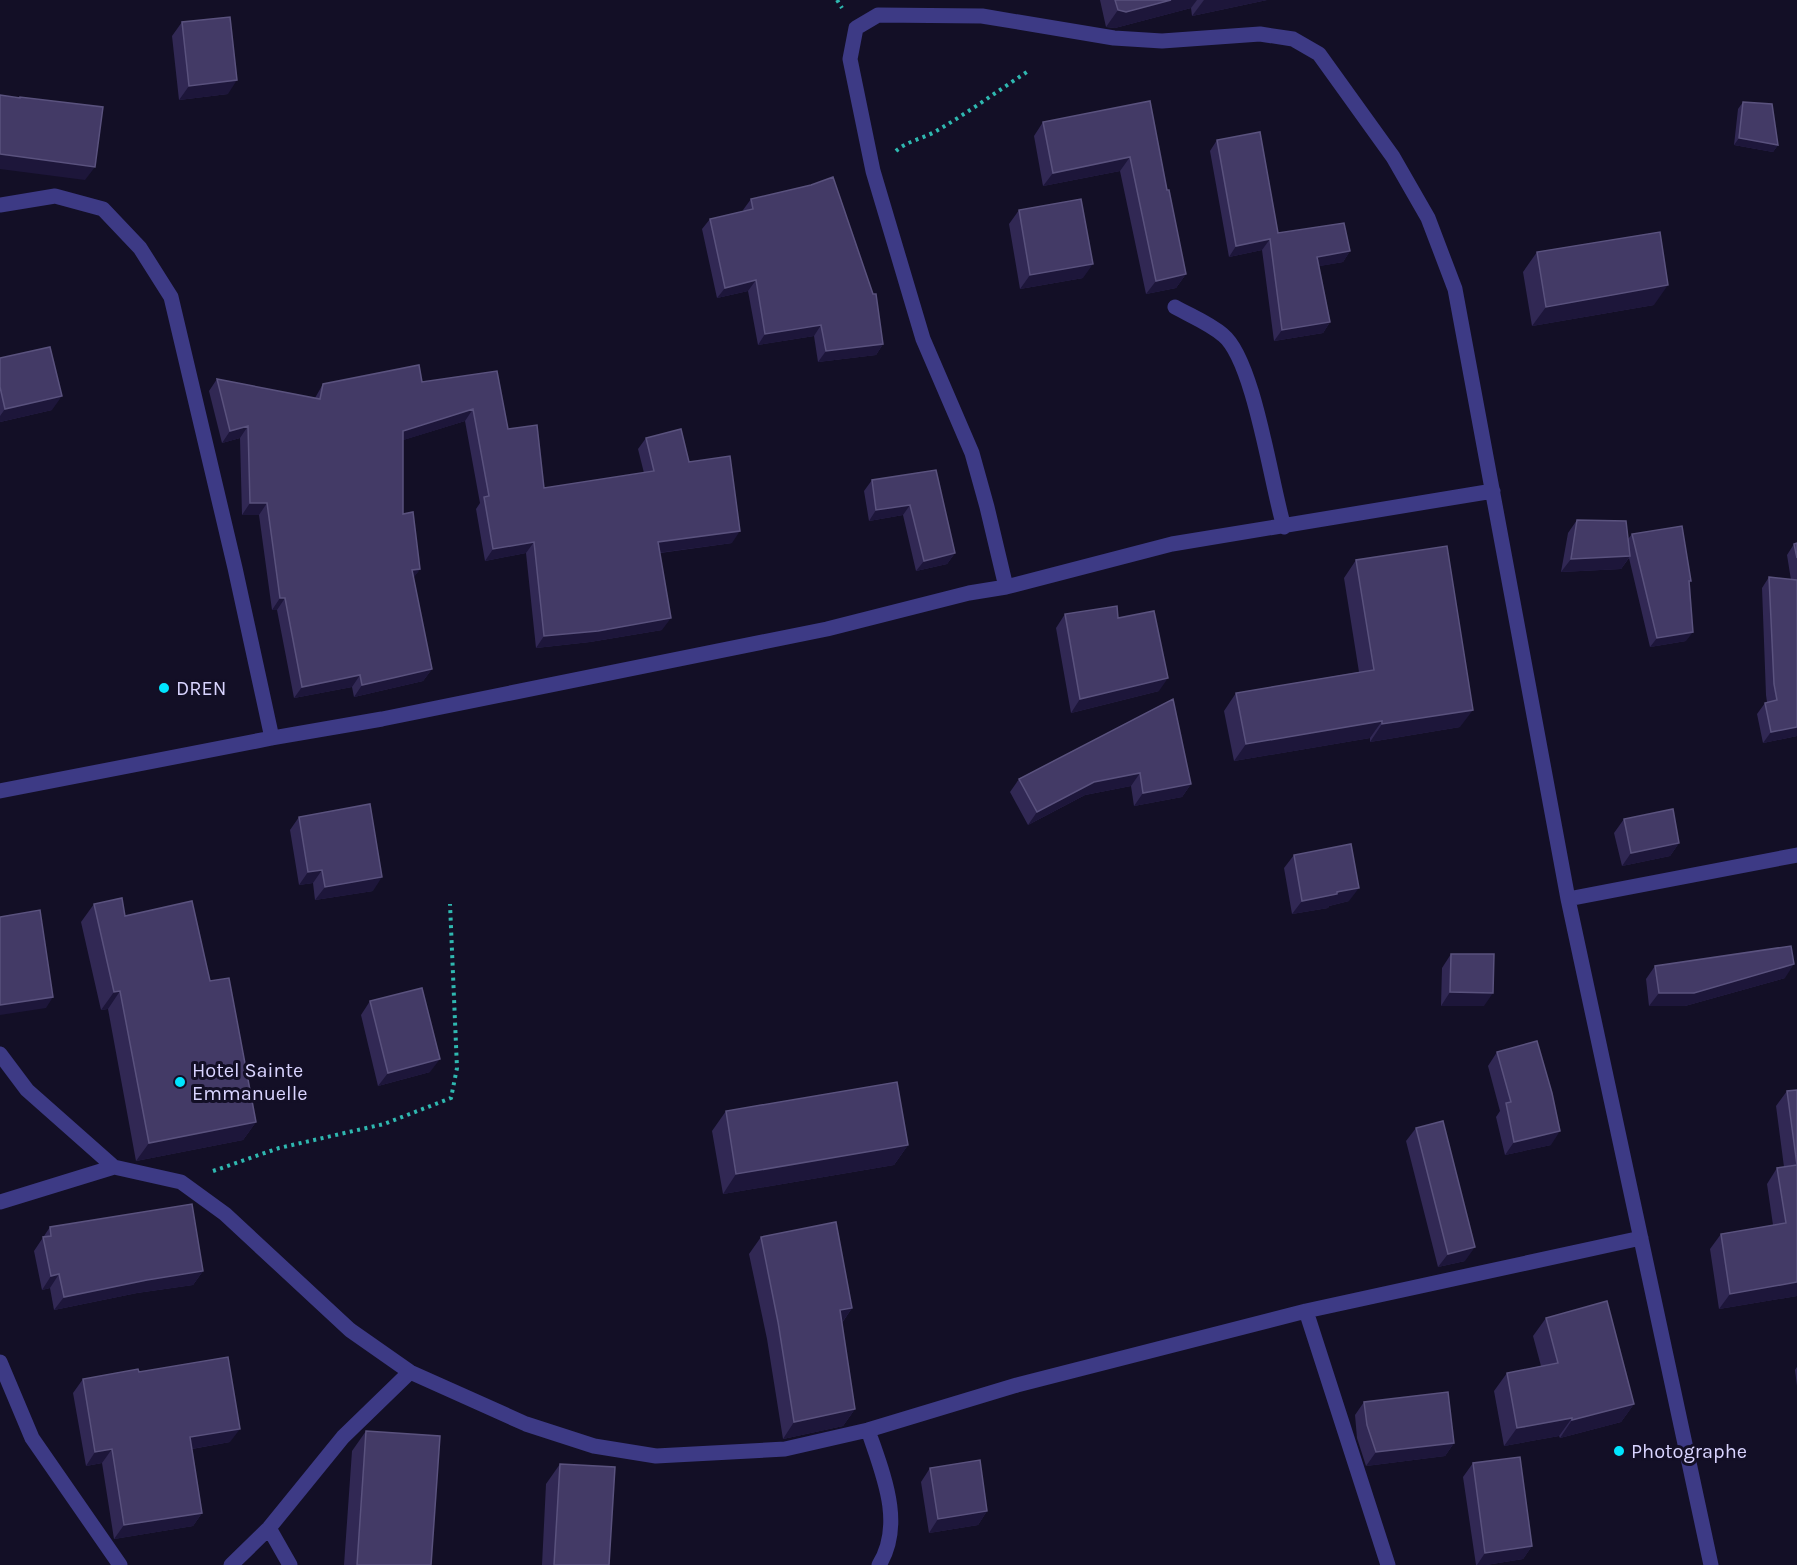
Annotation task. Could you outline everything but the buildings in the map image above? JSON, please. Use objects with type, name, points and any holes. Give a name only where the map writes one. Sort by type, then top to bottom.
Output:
[{"type":"street","points":[[1006,587],[972,453],[923,339],[873,171],[850,59],[856,28],[878,15],[982,16],[1114,38],[1162,40],[1260,34],[1293,39],[1319,54],[1393,158],[1428,218],[1455,289],[1568,899],[1711,1565]]},
{"type":"street","points":[[0,205],[55,196],[103,209],[140,248],[171,297],[233,556],[272,738]]},
{"type":"street","points":[[1175,307],[1223,334],[1234,346],[1242,363],[1257,413],[1284,526]]},
{"type":"street","points":[[0,791],[382,719],[827,629],[969,592],[1006,587],[1172,544],[1493,491]]},
{"type":"street","points":[[1568,899],[1797,855]]},
{"type":"street","points":[[0,1054],[27,1090],[114,1167],[181,1182],[225,1214],[350,1330],[410,1372],[526,1424],[594,1446],[656,1456],[785,1449],[868,1430],[1027,1382],[1306,1311],[1641,1238]]},
{"type":"street","points":[[0,1203],[114,1167]]},
{"type":"street","points":[[1306,1311],[1388,1565]]},
{"type":"street","points":[[0,1362],[32,1438],[120,1565]]},
{"type":"street","points":[[231,1565],[269,1528],[343,1437],[410,1372]]},
{"type":"street","points":[[868,1430],[890,1498],[891,1525],[885,1556],[879,1565]]},
{"type":"street","points":[[269,1528],[290,1565]]},
{"type":"path","points":[[873,171],[900,146],[939,130],[1030,70]]},
{"type":"path","points":[[181,1182],[279,1148],[384,1124],[451,1098],[457,1068],[450,904]]},
{"type":"place","name":"DREN","points":[[164,688]]},
{"type":"place","name":"Hotel Sainte Emmanuelle","points":[[180,1082]]},
{"type":"place","name":"Photographe","points":[[1619,1451]]}]
